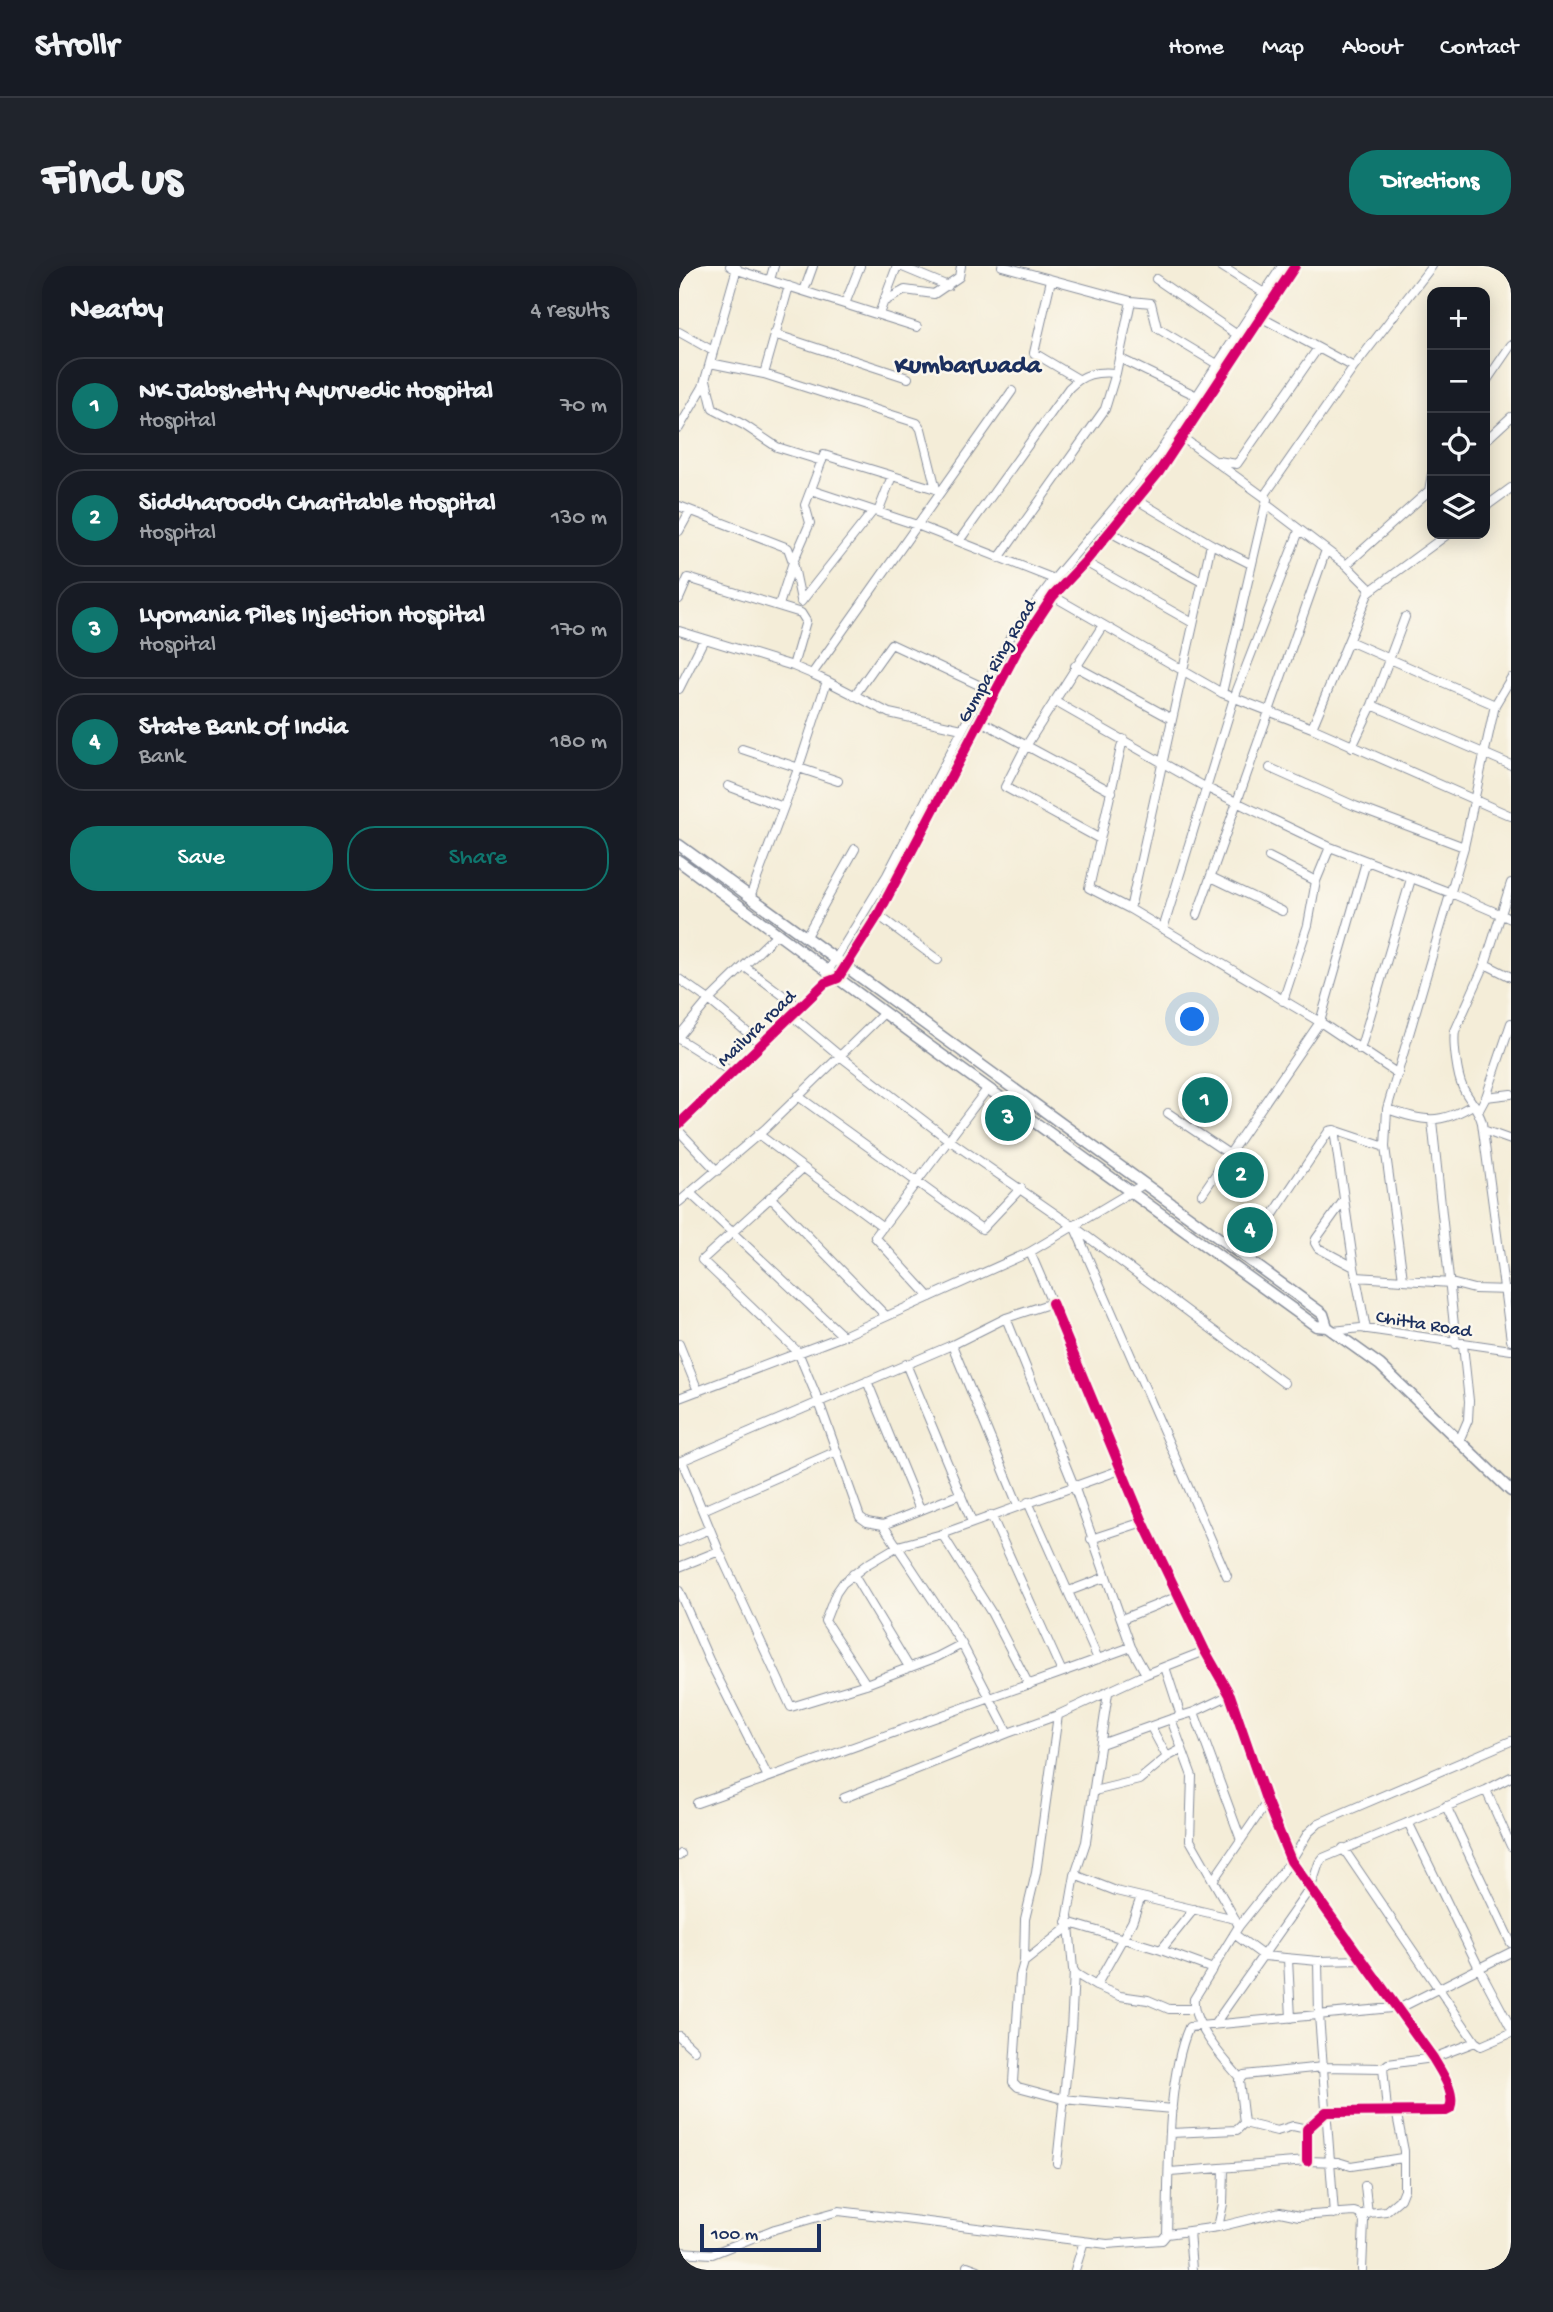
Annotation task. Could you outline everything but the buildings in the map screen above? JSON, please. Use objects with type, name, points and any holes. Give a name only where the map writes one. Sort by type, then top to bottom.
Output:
[{"type":"main road","points":[[679,845],[1323,1314],[1330,1329]]},
{"type":"main road","points":[[679,860],[884,1013],[1316,1326],[1330,1329],[1380,1365],[1511,1491]]},
{"type":"street","points":[[770,280],[774,266]]},
{"type":"street","points":[[804,291],[813,266]]},
{"type":"street","points":[[845,304],[860,266]]},
{"type":"street","points":[[879,314],[898,266],[948,286]]},
{"type":"street","points":[[883,302],[902,290],[932,294],[959,277],[961,266]]},
{"type":"street","points":[[1002,266],[1131,301],[1151,303],[1157,328],[1217,364]]},
{"type":"street","points":[[1221,266],[1264,293]]},
{"type":"street","name":"Gumpa Ring Road","points":[[825,983],[827,970],[887,876],[1011,636],[1054,579],[1156,458],[1282,266]]},
{"type":"street","name":"Gumpa Ring Road","points":[[838,978],[879,915],[1017,649],[1053,596],[1137,500],[1183,438],[1295,266]]},
{"type":"street","points":[[1222,693],[1265,500],[1354,367],[1432,266]]},
{"type":"street","points":[[679,428],[703,387],[735,267],[917,327]]},
{"type":"street","points":[[1156,279],[1236,334]]},
{"type":"street","points":[[1051,280],[1034,353],[1078,379]]},
{"type":"street","points":[[764,374],[789,286]]},
{"type":"street","points":[[999,558],[1102,414],[1116,373],[1131,301]]},
{"type":"street","points":[[1262,318],[1354,367]]},
{"type":"street","points":[[679,332],[713,351]]},
{"type":"street","points":[[774,334],[908,378]]},
{"type":"street","points":[[1490,376],[1511,345]]},
{"type":"street","points":[[1215,461],[1237,464],[1318,348]]},
{"type":"street","points":[[1119,358],[1197,396]]},
{"type":"street","points":[[710,363],[764,374],[917,423],[938,489]]},
{"type":"street","points":[[959,541],[1064,394],[1078,379],[1095,372],[1116,373]]},
{"type":"street","points":[[706,377],[713,409],[777,447],[822,461]]},
{"type":"street","points":[[813,674],[917,525],[938,489],[1012,391]]},
{"type":"street","points":[[1490,436],[1511,417]]},
{"type":"street","points":[[1183,438],[1346,565],[1370,591]]},
{"type":"street","points":[[779,605],[793,562],[810,523],[805,505],[824,455],[938,489]]},
{"type":"street","points":[[796,611],[801,600],[875,511],[893,476]]},
{"type":"street","points":[[1490,503],[1511,488]]},
{"type":"street","points":[[811,490],[917,525],[1054,579]]},
{"type":"street","points":[[1346,565],[1427,493]]},
{"type":"street","points":[[1137,500],[1211,544],[1251,564]]},
{"type":"street","points":[[679,506],[786,547],[793,562],[801,600]]},
{"type":"street","points":[[679,531],[690,511]]},
{"type":"street","points":[[1163,929],[1234,698],[1299,531]]},
{"type":"street","points":[[1110,532],[1202,582]]},
{"type":"street","points":[[1312,728],[1370,591],[1441,539]]},
{"type":"street","points":[[1130,909],[1211,544]]},
{"type":"street","points":[[1197,915],[1326,550]]},
{"type":"street","points":[[1085,562],[1193,623]]},
{"type":"street","points":[[679,599],[688,578],[804,615],[806,621],[793,666]]},
{"type":"street","points":[[1053,596],[1222,693],[1312,728],[1511,816]]},
{"type":"street","points":[[1352,747],[1372,705],[1405,617]]},
{"type":"street","points":[[1100,839],[1005,788],[1026,746],[1103,625]]},
{"type":"street","points":[[679,631],[793,666],[897,716],[962,729]]},
{"type":"street","points":[[679,689],[704,639]]},
{"type":"street","points":[[1349,641],[1495,705]]},
{"type":"street","points":[[854,696],[891,644],[983,687]]},
{"type":"street","points":[[1076,666],[1172,719]]},
{"type":"street","points":[[1403,1279],[1385,1147],[1387,1109],[1464,847],[1495,705],[1511,678]]},
{"type":"street","points":[[750,897],[798,769],[827,681]]},
{"type":"street","points":[[1054,701],[1205,787],[1330,847],[1511,919]]},
{"type":"street","points":[[1372,705],[1511,765]]},
{"type":"street","points":[[979,720],[1112,792]]},
{"type":"street","points":[[1123,739],[1089,888],[1130,909],[1320,1022],[1398,1074]]},
{"type":"street","points":[[743,749],[838,781]]},
{"type":"street","points":[[1270,768],[1355,806],[1464,847]]},
{"type":"street","points":[[728,786],[783,807]]},
{"type":"street","points":[[1283,1001],[1308,925],[1316,881],[1330,847]]},
{"type":"street","points":[[805,938],[855,849]]},
{"type":"street","points":[[1269,857],[1316,881]]},
{"type":"street","points":[[1202,1194],[1320,1022],[1366,862]]},
{"type":"street","points":[[1211,877],[1282,911]]},
{"type":"street","points":[[1360,1050],[1411,879]]},
{"type":"street","points":[[1511,883],[1485,964],[1454,1035],[1460,1081],[1476,1107],[1483,1130],[1508,1290],[1511,1340]]},
{"type":"street","points":[[879,915],[938,960]]},
{"type":"street","points":[[733,1073],[679,1037],[709,1000],[778,933]]},
{"type":"street","points":[[1485,964],[1511,977]]},
{"type":"street","points":[[745,967],[800,1008]]},
{"type":"street","points":[[825,983],[838,978]]},
{"type":"street","points":[[679,979],[709,1000],[762,1045]]},
{"type":"street","name":"Mailura road","points":[[679,1125],[825,983]]},
{"type":"street","points":[[679,1202],[758,1135],[884,1013]]},
{"type":"street","points":[[791,1015],[949,1140],[1021,1188],[1284,1383]]},
{"type":"street","points":[[1387,1109],[1416,1119],[1432,1121],[1476,1107],[1486,1097],[1511,1023]]},
{"type":"street","points":[[930,1297],[875,1237],[988,1088]]},
{"type":"street","points":[[1486,1097],[1511,1094]]},
{"type":"street","points":[[798,1096],[983,1229],[1021,1188]]},
{"type":"street","points":[[1168,1113],[1229,1154]]},
{"type":"street","points":[[1432,1121],[1451,1283],[1469,1401],[1468,1420],[1459,1441]]},
{"type":"street","points":[[1244,1258],[1327,1133],[1334,1130],[1385,1147]]},
{"type":"street","points":[[1334,1130],[1366,1329]]},
{"type":"street","points":[[1483,1130],[1511,1140]]},
{"type":"street","points":[[679,1131],[717,1171]]},
{"type":"street","points":[[758,1135],[883,1227]]},
{"type":"street","points":[[803,1168],[702,1260],[798,1352],[860,1517],[867,1522],[883,1525],[961,1494]]},
{"type":"street","points":[[679,1398],[843,1336],[1030,1252],[1144,1184]]},
{"type":"street","points":[[690,1193],[843,1336]]},
{"type":"street","points":[[770,1197],[886,1316]]},
{"type":"street","points":[[1344,1200],[1315,1244],[1355,1272],[1423,1283],[1451,1283],[1474,1289],[1508,1290]]},
{"type":"street","points":[[1073,1226],[1227,1576]]},
{"type":"street","points":[[1030,1252],[1143,1522],[1205,1651],[1230,1695],[1267,1802],[1291,1861],[1433,2058],[1448,2085],[1453,2104],[1446,2111],[1326,2112],[1307,2129],[1307,2161]]},
{"type":"street","points":[[962,1644],[937,1657],[866,1684],[792,1707],[719,1551],[681,1462],[952,1346],[1006,1318],[1052,1303]]},
{"type":"street","points":[[1006,1318],[1073,1486],[1131,1647],[1146,1674]]},
{"type":"street","name":"Chitta Road","points":[[1330,1329],[1366,1329],[1511,1350]]},
{"type":"street","points":[[679,1344],[698,1391]]},
{"type":"street","points":[[952,1346],[1018,1505]]},
{"type":"street","points":[[906,1364],[972,1522]]},
{"type":"street","points":[[867,1381],[920,1510]]},
{"type":"street","points":[[703,1510],[837,1451]]},
{"type":"street","points":[[866,1684],[825,1621],[836,1593],[853,1574],[898,1546],[942,1534],[1120,1470]]},
{"type":"street","points":[[1028,1502],[1098,1659]]},
{"type":"street","points":[[991,1515],[1062,1672],[1066,1671]]},
{"type":"street","points":[[1091,1539],[1143,1522]]},
{"type":"street","points":[[883,1525],[962,1644],[1008,1733]]},
{"type":"street","points":[[679,1542],[710,1529]]},
{"type":"street","points":[[942,1534],[991,1612],[1029,1685]]},
{"type":"street","points":[[679,1567],[719,1551]]},
{"type":"street","points":[[853,1574],[909,1667]]},
{"type":"street","points":[[1069,1591],[1106,1577]]},
{"type":"street","points":[[679,1591],[709,1660],[768,1777]]},
{"type":"street","points":[[1122,1619],[1179,1596]]},
{"type":"street","points":[[697,1802],[992,1699],[1131,1647]]},
{"type":"street","points":[[844,1798],[1058,1715],[1146,1674],[1205,1651]]},
{"type":"street","points":[[1165,1667],[1181,1716]]},
{"type":"street","points":[[1057,2164],[1072,2030],[1074,1972],[1067,1925],[1075,1875],[1086,1842],[1108,1693]]},
{"type":"street","points":[[1101,1744],[1194,1712],[1230,1695]]},
{"type":"street","points":[[1194,1712],[1241,1840]]},
{"type":"street","points":[[1058,1715],[1035,1872],[1025,1919],[1024,1962],[1020,1976],[1013,2082],[1018,2087],[1063,2099],[1172,2109]]},
{"type":"street","points":[[1171,1719],[1192,1776],[1189,1840],[1214,1879],[1236,1926],[1264,1956],[1318,1961],[1364,1960]]},
{"type":"street","points":[[1151,1727],[1167,1757]]},
{"type":"street","points":[[1244,2123],[1240,2078],[1215,2050],[1194,2009],[1194,1999],[1236,1926],[1291,1861],[1308,1833],[1319,1824],[1511,1741]]},
{"type":"street","points":[[1094,1791],[1139,1780],[1167,1757],[1182,1749]]},
{"type":"street","points":[[1214,2025],[1311,1887],[1323,1858],[1511,1777]]},
{"type":"street","points":[[1486,1790],[1511,1846]]},
{"type":"street","points":[[1214,1879],[1267,1802]]},
{"type":"street","points":[[1446,1806],[1511,1943]]},
{"type":"street","points":[[1343,1848],[1475,2042],[1487,2046],[1511,2031],[1408,1822]]},
{"type":"street","points":[[1075,1875],[1116,1891],[1194,1909],[1236,1926]]},
{"type":"street","points":[[1096,1986],[1132,1922],[1141,1897]]},
{"type":"street","points":[[1161,1950],[1194,1909]]},
{"type":"street","points":[[1024,1962],[1067,1925]]},
{"type":"street","points":[[1067,1925],[1161,1950],[1213,1969]]},
{"type":"street","points":[[1167,2234],[1172,2109],[1178,2068],[1189,2027],[1410,2004],[1511,1952]]},
{"type":"street","points":[[1288,1959],[1291,2018]]},
{"type":"street","points":[[1318,1961],[1319,2015],[1333,2214]]},
{"type":"street","points":[[1074,1972],[1119,1996],[1148,2000],[1169,2009],[1194,2009]]},
{"type":"street","points":[[679,2036],[694,2050]]},
{"type":"street","points":[[1240,2078],[1244,2075],[1323,2067],[1383,2068],[1388,2064],[1433,2058],[1475,2042]]},
{"type":"street","points":[[679,2252],[712,2254],[775,2229],[839,2211],[1122,2244],[1162,2239],[1167,2234],[1218,2227],[1280,2212],[1299,2216],[1386,2211],[1400,2199],[1405,2189],[1402,2158],[1404,2151],[1391,2110],[1383,2068]]},
{"type":"street","points":[[1244,2123],[1277,2131],[1293,2126],[1307,2129]]},
{"type":"street","points":[[1171,2133],[1237,2130],[1244,2123]]},
{"type":"street","points":[[1170,2172],[1307,2161],[1352,2166],[1367,2161],[1402,2158]]},
{"type":"street","points":[[1218,2227],[1223,2204],[1224,2168]]},
{"type":"street","points":[[1362,2270],[1365,2186]]},
{"type":"street","points":[[1189,2231],[1192,2270]]},
{"type":"street","points":[[1075,2270],[1084,2241]]},
{"type":"street","points":[[967,2266],[978,2270]]},
{"type":"cycle path","points":[[679,1124],[825,983],[838,978],[878,915],[1018,649],[1053,596],[1085,562],[1159,472],[1295,266]]},
{"type":"cycle path","points":[[1052,1303],[1143,1522],[1205,1651],[1230,1695],[1267,1802],[1291,1861],[1433,2058],[1449,2089],[1451,2103],[1450,2109],[1446,2111],[1326,2112],[1307,2129],[1307,2161]]},
{"type":"place","name":"NK Jabshetty Ayurvedic Hospital","points":[[1205,1100]]},
{"type":"place","name":"Lyomania Piles Injection Hospital","points":[[1008,1118]]},
{"type":"place","name":"Siddharoodh Charitable Hospital","points":[[1241,1175]]},
{"type":"place","name":"State Bank Of India","points":[[1250,1230]]},
{"type":"district","name":"Kumbarwada","points":[[968,363]]}]
